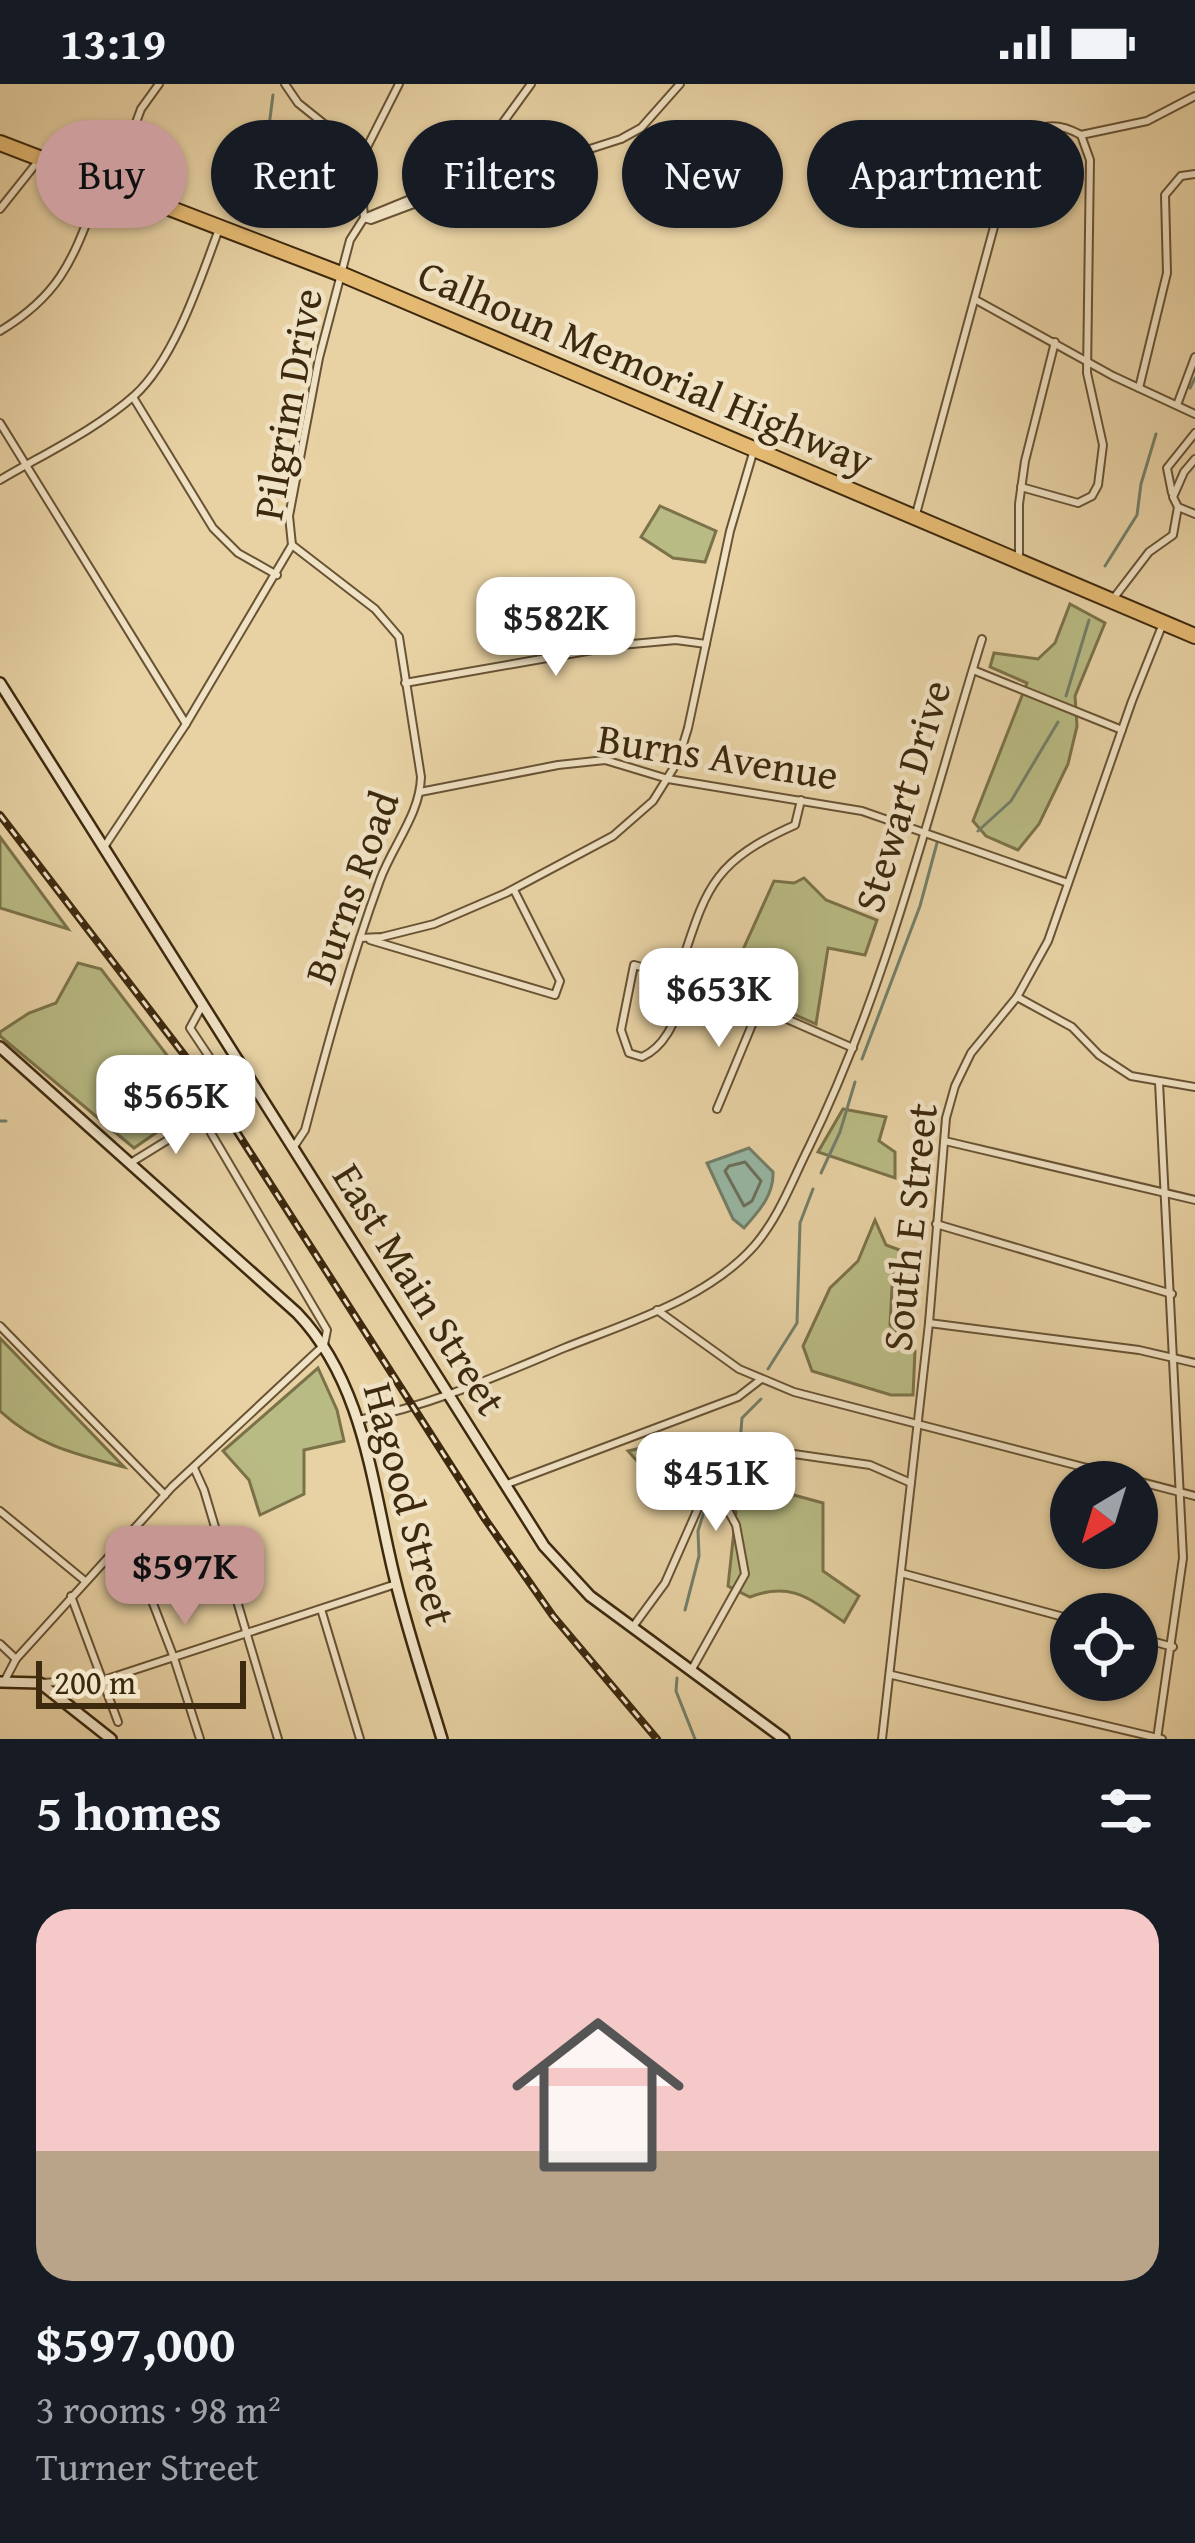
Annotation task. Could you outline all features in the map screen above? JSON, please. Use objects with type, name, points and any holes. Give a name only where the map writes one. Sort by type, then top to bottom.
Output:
[{"type":"highway","name":"Calhoun Memorial Highway","points":[[0,143],[36,156]]},
{"type":"highway","name":"Calhoun Memorial Highway","points":[[225,228],[1195,636]]},
{"type":"main road","name":"East Main Street","points":[[0,683],[504,1486],[563,1569],[590,1596],[784,1739]]},
{"type":"main road","points":[[0,1047],[297,1313],[325,1345]]},
{"type":"main road","name":"Hagood Street","points":[[325,1345],[347,1386],[358,1420],[396,1584],[442,1739]]},
{"type":"main road","points":[[3,1681],[40,1683],[111,1739]]},
{"type":"street","points":[[136,120],[159,84]]},
{"type":"street","points":[[378,125],[399,84]]},
{"type":"street","points":[[505,120],[531,84]]},
{"type":"street","points":[[598,147],[641,128],[680,84]]},
{"type":"street","points":[[286,86],[318,120]]},
{"type":"street","points":[[1084,134],[1148,122],[1195,96]]},
{"type":"street","points":[[1021,487],[1078,503],[1092,496],[1098,485],[1102,430],[1089,388],[1091,178],[1084,140]]},
{"type":"street","points":[[0,209],[36,164]]},
{"type":"street","points":[[1139,388],[1167,273],[1165,195],[1181,176],[1195,174]]},
{"type":"street","points":[[0,332],[52,292],[87,228]]},
{"type":"street","points":[[0,480],[133,397],[159,364],[189,306],[219,228]]},
{"type":"street","name":"Pilgrim Drive","points":[[292,545],[289,516],[319,358],[350,240],[358,228]]},
{"type":"street","points":[[915,517],[995,228]]},
{"type":"street","points":[[976,300],[1195,414]]},
{"type":"street","points":[[1018,561],[1021,487],[1030,430],[1055,342]]},
{"type":"street","points":[[1177,405],[1195,357]]},
{"type":"street","points":[[133,397],[213,528],[238,553],[277,575]]},
{"type":"street","points":[[0,423],[186,724]]},
{"type":"street","points":[[1112,602],[1149,553],[1173,536],[1178,507],[1168,468],[1195,433]]},
{"type":"street","points":[[360,938],[434,924],[513,889],[613,836],[644,809],[668,779],[688,728],[730,531],[755,449]]},
{"type":"street","points":[[1173,496],[1195,459]]},
{"type":"street","points":[[1178,507],[1195,514]]},
{"type":"street","points":[[104,848],[186,724],[292,545]]},
{"type":"street","name":"Burns Road","points":[[292,545],[392,626],[401,649],[420,792],[383,873],[305,1130],[292,1148]]},
{"type":"street","name":"South E Street","points":[[882,1739],[929,1323],[946,1118],[962,1070],[1017,998],[1048,941],[1164,623]]},
{"type":"street","name":"Stewart Drive","points":[[358,1420],[410,1409],[657,1310],[707,1285],[745,1256],[770,1226],[854,1048],[982,639]]},
{"type":"street","points":[[405,683],[621,645],[676,640],[706,644]]},
{"type":"street","points":[[973,670],[1122,730]]},
{"type":"street","name":"Burns Avenue","points":[[420,792],[595,760],[668,779],[862,811],[1069,883]]},
{"type":"street","points":[[677,977],[718,873],[754,843],[794,825],[801,800]]},
{"type":"street","points":[[360,938],[555,995],[560,981],[513,889]]},
{"type":"street","points":[[690,981],[666,1038],[655,1051],[642,1057],[629,1053],[621,1030],[634,964],[690,981],[854,1048]]},
{"type":"street","points":[[1017,998],[1072,1027],[1115,1066],[1141,1079],[1195,1087]]},
{"type":"street","points":[[202,1006],[190,1028],[230,1088],[225,1100]]},
{"type":"street","points":[[717,1109],[759,1008]]},
{"type":"street","points":[[891,1675],[1159,1739],[1183,1558],[1160,1082]]},
{"type":"street","points":[[129,1164],[214,1108]]},
{"type":"street","name":"Hagood Street","points":[[205,1117],[327,1330],[325,1345]]},
{"type":"street","points":[[945,1141],[1195,1200]]},
{"type":"street","points":[[936,1223],[1172,1294]]},
{"type":"street","points":[[657,1310],[722,1358],[794,1392],[1195,1496]]},
{"type":"street","points":[[929,1323],[1195,1363]]},
{"type":"street","points":[[0,1326],[165,1496]]},
{"type":"street","points":[[3,1681],[71,1596],[165,1496],[325,1345]]},
{"type":"street","points":[[504,1486],[738,1397],[761,1379]]},
{"type":"street","points":[[794,1454],[870,1465],[911,1483]]},
{"type":"street","points":[[194,1468],[278,1739]]},
{"type":"street","points":[[632,1628],[665,1582],[703,1497],[724,1503],[736,1525],[746,1574],[691,1671]]},
{"type":"street","points":[[0,1511],[85,1581]]},
{"type":"street","points":[[127,1536],[200,1739]]},
{"type":"street","points":[[900,1573],[1050,1613]]},
{"type":"street","points":[[40,1683],[104,1680],[396,1584]]},
{"type":"street","points":[[71,1596],[118,1722]]},
{"type":"street","points":[[321,1609],[360,1739]]},
{"type":"street","points":[[1158,1643],[1173,1647]]},
{"type":"street","points":[[0,1645],[16,1659]]},
{"type":"green space","points":[[660,506],[716,531],[705,562],[673,558],[641,537]]},
{"type":"green space","points":[[1070,604],[1105,623],[1075,696],[1077,726],[1068,764],[1039,824],[1018,850],[986,836],[973,821],[1027,683],[990,667],[994,653],[1038,659],[1055,643]]},
{"type":"green space","points":[[0,837],[68,929],[0,908]]},
{"type":"green space","points":[[804,878],[826,900],[877,920],[865,955],[828,948],[816,1024],[727,985],[774,881],[794,883]]},
{"type":"green space","points":[[78,963],[101,969],[202,1101],[134,1148],[0,1036],[29,1013],[56,1003]]},
{"type":"green space","points":[[843,1109],[886,1117],[879,1141],[895,1152],[895,1178],[818,1152]]},
{"type":"green space","points":[[875,1220],[886,1245],[913,1255],[917,1271],[893,1269],[890,1325],[915,1351],[913,1395],[891,1395],[812,1371],[803,1346],[830,1288],[858,1261]]},
{"type":"green space","points":[[0,1338],[124,1467],[43,1441],[0,1411]]},
{"type":"green space","points":[[318,1368],[337,1410],[344,1441],[304,1450],[304,1494],[260,1515],[249,1480],[223,1451]]},
{"type":"green space","points":[[673,1441],[689,1458],[717,1441],[705,1466],[685,1490],[646,1499],[647,1472],[628,1451]]},
{"type":"green space","points":[[735,1479],[823,1503],[823,1571],[859,1596],[844,1622],[800,1595],[777,1591],[750,1597],[728,1586],[736,1512],[722,1493]]},
{"type":"water","points":[[749,1148],[773,1172],[773,1180],[764,1202],[744,1228],[733,1219],[707,1163]]},
{"type":"waterway","points":[[270,120],[273,95]]},
{"type":"waterway","points":[[1190,388],[1195,378]]},
{"type":"waterway","points":[[1105,566],[1137,515],[1156,434]]},
{"type":"waterway","points":[[1066,696],[1089,620]]},
{"type":"waterway","points":[[978,831],[1011,801],[1058,722]]},
{"type":"waterway","points":[[862,1059],[920,906],[937,843]]},
{"type":"waterway","points":[[821,1173],[855,1082]]},
{"type":"waterway","points":[[0,1121],[6,1121]]},
{"type":"waterway","points":[[768,1369],[797,1323],[800,1223],[813,1189]]},
{"type":"waterway","points":[[714,1492],[740,1443],[742,1418],[761,1399]]},
{"type":"waterway","points":[[685,1610],[706,1505]]},
{"type":"waterway","points":[[677,1678],[676,1691],[695,1739]]},
{"type":"railway","points":[[0,815],[205,1082],[485,1519],[553,1616],[657,1739]]}]
